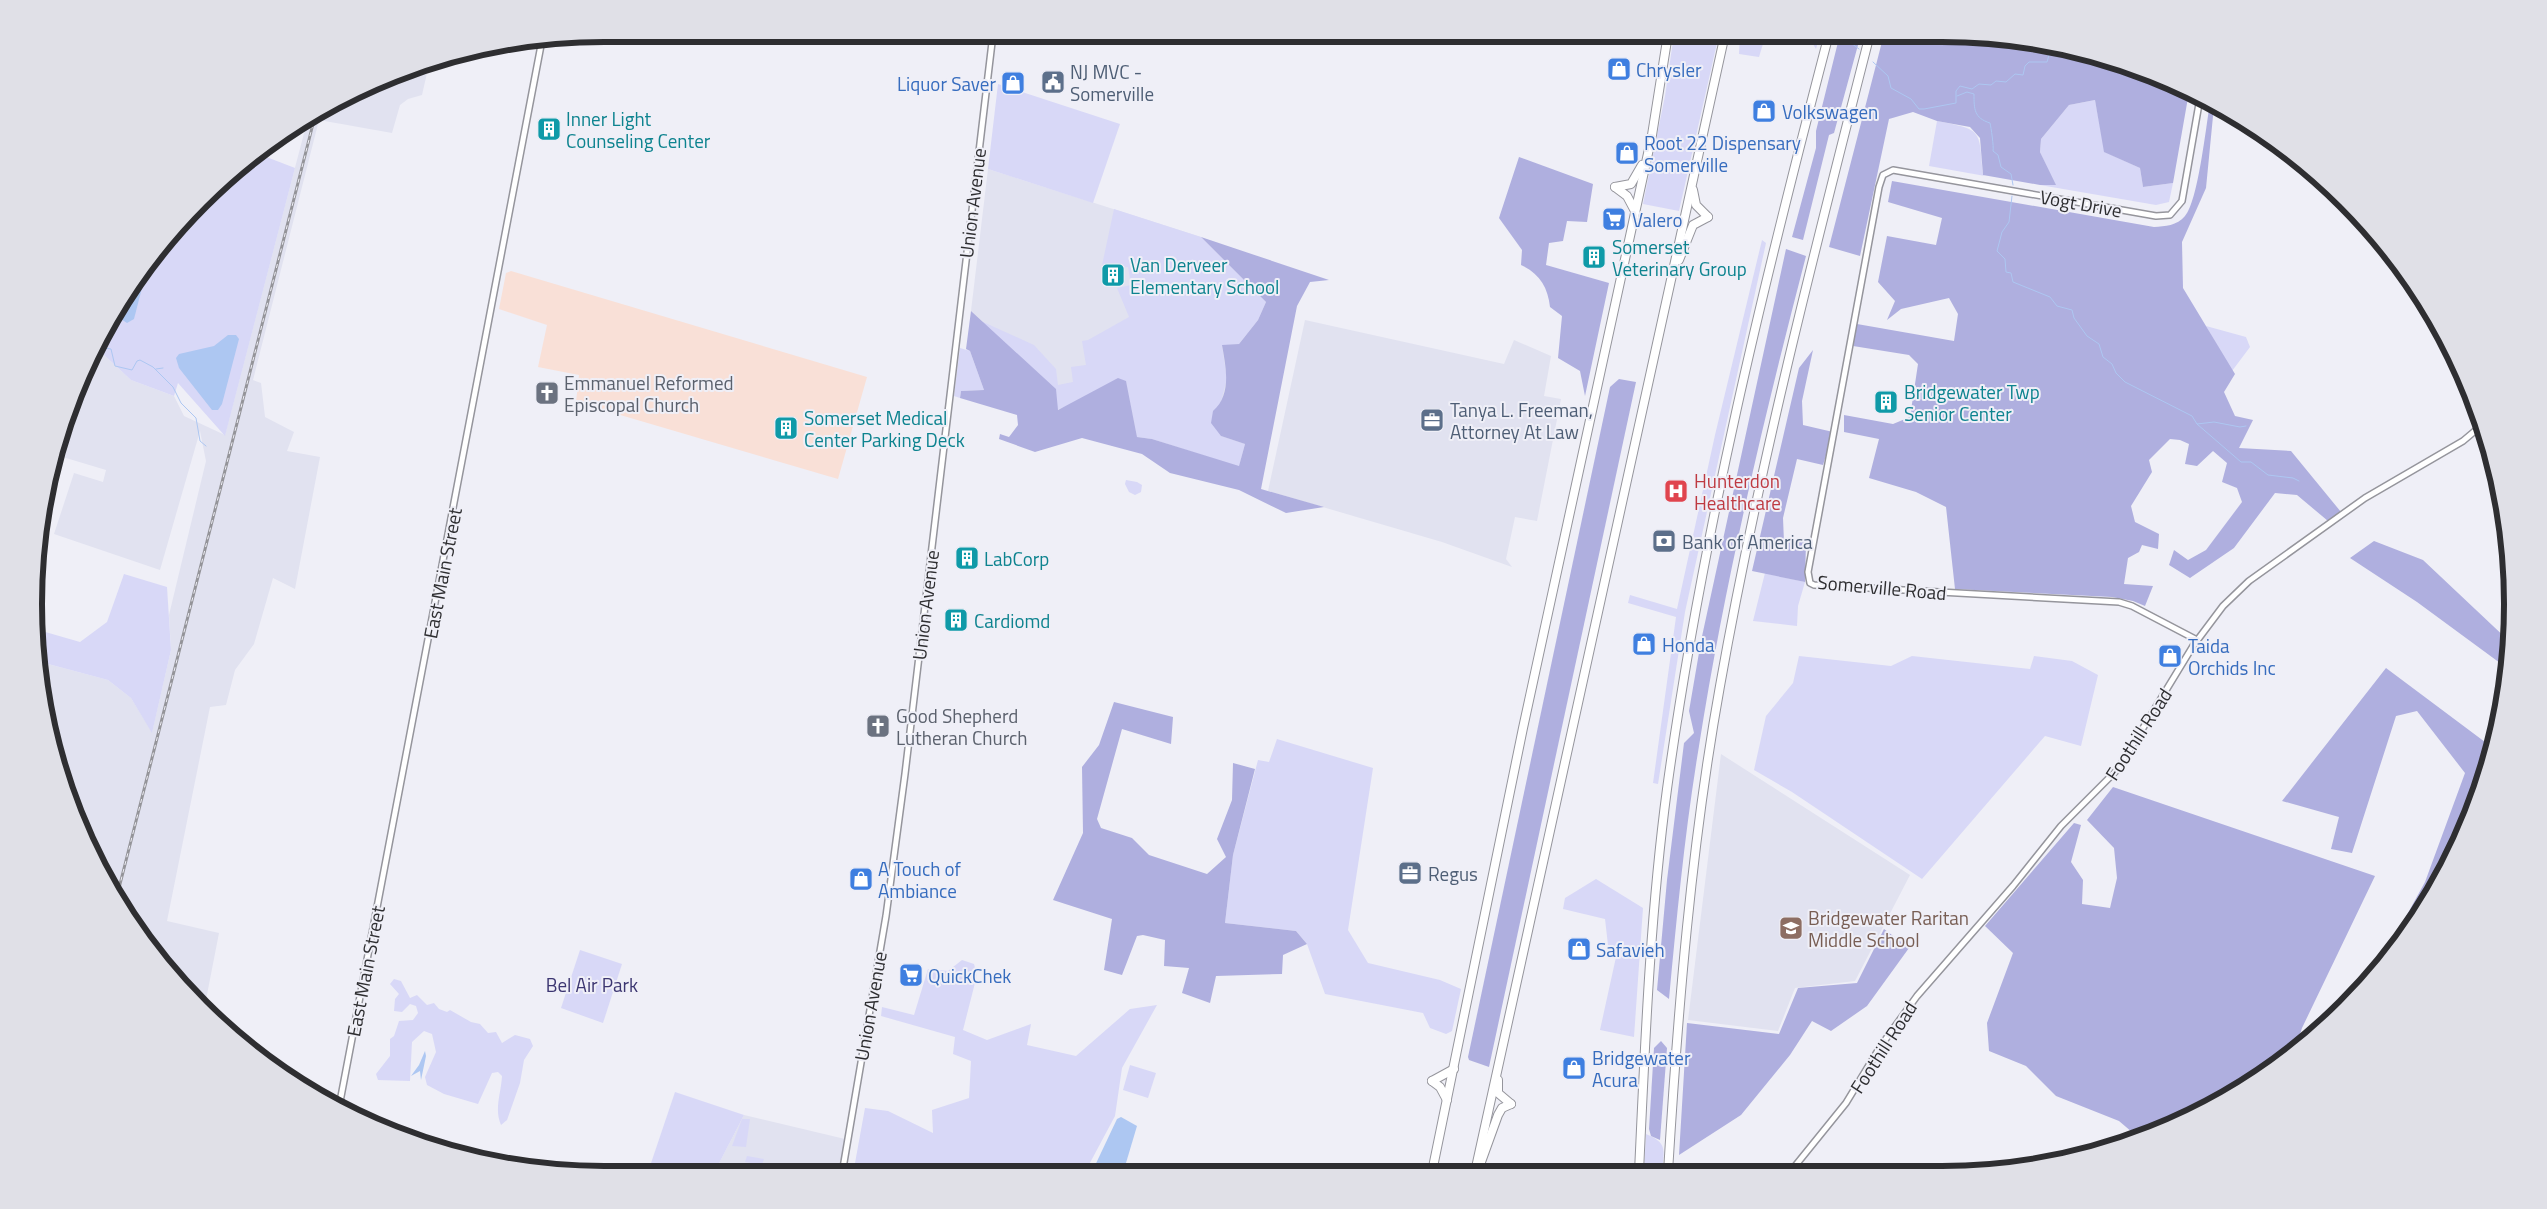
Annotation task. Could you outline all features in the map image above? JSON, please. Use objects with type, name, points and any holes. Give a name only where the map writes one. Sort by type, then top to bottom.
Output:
[{"type":"highway","points":[[1433,1166],[1524,728],[1648,152],[1667,42]]},
{"type":"highway","points":[[1477,1166],[1500,1054],[1723,42]]},
{"type":"highway","points":[[1639,1166],[1652,920],[1667,791],[1683,685],[1709,547],[1765,288],[1828,42]]},
{"type":"highway","points":[[1668,1166],[1679,1013],[1691,882],[1720,688],[1787,364],[1868,42]]},
{"type":"highway","points":[[1635,211],[1627,196],[1615,187],[1625,186],[1633,182],[1648,152]]},
{"type":"highway","points":[[1670,283],[1691,228],[1696,222],[1708,217],[1695,203],[1693,179]]},
{"type":"highway","points":[[1478,1166],[1498,1115],[1502,1108],[1511,1104],[1503,1099],[1497,1089],[1500,1054]]},
{"type":"highway","points":[[1447,1100],[1440,1087],[1432,1081],[1454,1069]]},
{"type":"street","name":"Union Avenue","points":[[843,1166],[886,916],[901,803],[992,42]]},
{"type":"street","name":"East Main Street","points":[[340,1100],[541,46]]},
{"type":"street","name":"Vogt Drive","points":[[1879,187],[1883,175],[1893,170],[2156,216],[2170,215],[2182,201],[2199,104]]},
{"type":"street","name":"Somerville Road","points":[[1879,187],[1808,572],[1810,583],[2120,602],[2132,606],[2197,640]]},
{"type":"street","name":"Foothill Road","points":[[1794,1166],[1846,1103],[1880,1047],[1917,996],[2013,886],[2061,826],[2118,769],[2197,640],[2223,606],[2256,576],[2380,488],[2463,441],[2477,430]]},
{"type":"shaded area","points":[[1838,42],[1859,42],[1834,133],[1829,135],[1803,240],[1792,237],[1816,148],[1816,131]]},
{"type":"shaded area","points":[[1882,42],[1979,44],[2016,47],[2052,53],[2123,72],[2188,99],[2173,183],[2143,187],[2140,168],[2104,152],[2095,100],[2069,105],[2041,139],[2040,152],[2056,185],[2040,185],[1983,175],[1980,138],[1970,127],[1937,121],[1913,112],[1889,119],[1860,256],[1829,247]]},
{"type":"shaded area","points":[[423,72],[427,73],[422,95],[408,99],[400,105],[392,133],[320,120],[356,100],[389,85]]},
{"type":"shaded area","points":[[2209,110],[2213,112],[2206,188],[2182,242],[2183,288],[2235,374],[2224,392],[2235,416],[2253,420],[2239,448],[2291,451],[2341,512],[2328,521],[2297,495],[2275,493],[2234,548],[2190,578],[2169,565],[2174,550],[2188,560],[2206,550],[2242,502],[2237,488],[2222,482],[2227,463],[2213,451],[2197,466],[2185,464],[2189,444],[2180,440],[2170,439],[2149,460],[2152,472],[2131,506],[2135,522],[2159,534],[2158,549],[2142,545],[2139,552],[2128,558],[2124,584],[2153,586],[2145,606],[2133,601],[2112,597],[1955,589],[1946,507],[1916,492],[1869,478],[1879,439],[1844,432],[1844,415],[1893,424],[1910,417],[1918,364],[1909,355],[1853,346],[1857,324],[1954,341],[1958,314],[1949,298],[1901,309],[1887,320],[1895,301],[1878,282],[1887,236],[1936,245],[1942,218],[1888,202],[1892,181],[2154,227],[2171,225],[2185,216],[2194,196]]},
{"type":"shaded area","points":[[319,121],[253,380],[261,383],[265,417],[294,432],[287,451],[320,457],[295,589],[273,578],[254,644],[235,670],[226,705],[210,707],[167,921],[219,933],[206,1001],[182,975],[137,917],[100,853],[72,785],[53,714],[46,663],[108,680],[131,698],[152,732],[171,650],[169,615],[206,461],[200,431],[160,570],[54,534],[74,473],[103,482],[106,470],[63,457],[85,389],[100,355],[104,355],[131,380],[174,396],[184,416],[225,435],[305,129]]},
{"type":"shaded area","points":[[1519,157],[1593,184],[1587,222],[1567,221],[1563,241],[1549,243],[1546,265],[1609,283],[1585,396],[1580,371],[1558,358],[1562,316],[1550,307],[1545,287],[1538,277],[1521,265],[1522,250],[1499,218]]},
{"type":"shaded area","points":[[988,169],[1201,237],[1239,344],[1227,379],[1221,436],[1245,444],[1137,437],[1056,389],[971,311]]},
{"type":"shaded area","points":[[1201,237],[1329,280],[1310,282],[1297,306],[1261,489],[1324,507],[1286,513],[1239,490],[1170,473],[1142,454],[1082,438],[1035,452],[999,439],[1000,434],[1009,437],[1018,425],[1017,415],[960,398],[961,391],[984,390],[970,351],[966,349],[971,311],[1056,389],[1058,410],[1118,378],[1126,381],[1137,437],[1152,439],[1239,466],[1245,444],[1221,436],[1211,423],[1213,411],[1223,397],[1225,389],[1226,371],[1222,345],[1239,344],[1258,320],[1266,302]]},
{"type":"shaded area","points":[[1786,249],[1806,256],[1775,377],[1733,561],[1709,684],[1685,841],[1669,999],[1657,990],[1667,880],[1684,743],[1694,733],[1689,711],[1701,641]]},
{"type":"shaded area","points":[[511,271],[867,377],[838,479],[576,402],[579,375],[538,367],[547,325],[499,309],[506,273]]},
{"type":"shaded area","points":[[143,284],[134,319],[127,323],[121,319]]},
{"type":"shaded area","points":[[1305,320],[1504,364],[1514,340],[1551,356],[1544,396],[1561,399],[1537,521],[1515,517],[1506,559],[1512,567],[1442,542],[1268,491]]},
{"type":"shaded area","points":[[228,335],[236,335],[239,339],[222,404],[218,410],[212,410],[179,368],[176,358],[179,354],[214,346]]},
{"type":"shaded area","points":[[1813,350],[1802,401],[1803,425],[1833,432],[1823,465],[1797,459],[1783,518],[1784,542],[1806,542],[1805,582],[1752,571],[1799,368]]},
{"type":"shaded area","points":[[1619,379],[1636,382],[1489,1067],[1469,1060],[1468,1057],[1610,387]]},
{"type":"shaded area","points":[[2374,541],[2423,560],[2503,636],[2501,664],[2417,602],[2350,558]]},
{"type":"shaded area","points":[[2386,668],[2487,743],[2475,785],[2447,853],[2410,917],[2393,940],[2425,882],[2465,773],[2417,711],[2396,716],[2352,853],[2331,849],[2339,817],[2282,801]]},
{"type":"shaded area","points":[[1114,702],[1173,717],[1171,744],[1122,729],[1097,819],[1101,828],[1132,838],[1149,855],[1207,874],[1226,857],[1217,839],[1232,800],[1233,763],[1255,769],[1233,855],[1225,923],[1296,931],[1307,944],[1283,955],[1282,974],[1216,976],[1210,1003],[1182,993],[1189,968],[1164,966],[1165,940],[1143,935],[1137,936],[1122,975],[1104,970],[1112,919],[1053,900],[1083,833],[1082,767],[1099,745]]},
{"type":"shaded area","name":"Bridgewater Raritan Middle School","points":[[1721,754],[1910,875],[1855,981],[1795,988],[1778,1031],[1688,1020]]},
{"type":"shaded area","points":[[2113,787],[2375,876],[2298,1039],[2255,1072],[2224,1091],[2191,1109],[2133,1133],[2119,1121],[2056,1096],[2026,1066],[1989,1051],[1987,1023],[2013,953],[1985,926],[2074,823],[2081,825],[2071,862],[2083,880],[2082,904],[2110,908],[2117,878],[2114,848],[2087,820]]},
{"type":"shaded area","points":[[1884,929],[1909,948],[1867,1006],[1831,1031],[1812,1021],[1790,1055],[1741,1115],[1679,1155],[1687,1023],[1779,1034],[1798,988],[1857,983]]},
{"type":"shaded area","points":[[1661,1041],[1667,1048],[1660,1140],[1651,1136],[1649,1129],[1654,1048]]},
{"type":"shaded area","points":[[425,1051],[426,1056],[421,1080],[420,1071],[411,1076],[419,1065]]},
{"type":"shaded area","points":[[744,1115],[845,1139],[840,1166],[718,1166]]},
{"type":"shaded area","points":[[1121,1117],[1137,1126],[1125,1166],[1095,1166],[1117,1119]]},
{"type":"green space","points":[[1673,42],[1717,42],[1679,211],[1643,204],[1665,96]]},
{"type":"green space","points":[[1740,42],[1764,42],[1759,57],[1739,54]]},
{"type":"green space","points":[[1812,42],[1818,42],[1816,49]]},
{"type":"green space","points":[[998,84],[1120,124],[1093,203],[988,169]]},
{"type":"green space","points":[[2095,100],[2105,152],[2140,168],[2143,187],[2173,183],[2169,202],[2156,205],[2040,185],[2055,185],[2040,152],[2041,139],[2069,105]]},
{"type":"green space","points":[[1937,121],[1963,127],[1976,134],[1981,148],[1983,175],[1985,176],[1929,166]]},
{"type":"green space","points":[[265,157],[295,168],[225,436],[178,383],[174,396],[131,380],[104,355],[100,355],[137,292],[182,234],[207,207]]},
{"type":"green space","points":[[1114,209],[1201,237],[1266,302],[1258,320],[1239,344],[1222,346],[1227,379],[1220,405],[1221,436],[1245,444],[1239,467],[1152,439],[1137,437],[1126,382],[1057,410],[981,321],[1034,345],[1056,369],[1058,385],[1073,382],[1071,367],[1086,365],[1082,341],[1088,340],[1129,317],[1117,288],[1131,285],[1128,267],[1101,270]]},
{"type":"green space","points":[[1762,240],[1766,243],[1685,612],[1658,784],[1653,783],[1676,617],[1628,603],[1630,595],[1677,609],[1715,435]]},
{"type":"green space","points":[[2206,326],[2246,337],[2250,347],[2232,371]]},
{"type":"green space","points":[[960,348],[970,351],[984,390],[961,391],[960,398],[954,396]]},
{"type":"green space","points":[[1126,480],[1142,485],[1141,492],[1135,495],[1129,492],[1125,484]]},
{"type":"green space","points":[[1765,573],[1805,582],[1798,606],[1797,626],[1753,621]]},
{"type":"green space","points":[[124,574],[167,587],[171,650],[152,733],[131,698],[108,680],[46,663],[43,631],[80,642],[107,622]]},
{"type":"green space","points":[[1799,656],[1891,666],[1912,656],[2030,669],[2034,656],[2072,661],[2098,675],[2081,746],[2045,736],[1922,879],[1792,792],[1754,770],[1766,716],[1793,683]]},
{"type":"green space","points":[[1277,739],[1373,768],[1348,930],[1368,963],[1440,980],[1461,989],[1452,1031],[1446,1034],[1430,1028],[1423,1013],[1325,994],[1307,944],[1296,931],[1225,923],[1233,855],[1258,760],[1269,762]]},
{"type":"green space","points":[[1596,879],[1643,908],[1634,1037],[1600,1030],[1618,948],[1608,945],[1605,919],[1563,909],[1565,898]]},
{"type":"green space","name":"Bel Air Park","points":[[580,950],[622,964],[603,1023],[561,1008]]},
{"type":"green space","points":[[962,960],[974,964],[977,975],[963,1030],[987,1040],[1031,1024],[1027,1045],[1076,1056],[1130,1009],[1157,1005],[1122,1068],[1115,1116],[1088,1166],[854,1166],[865,1108],[888,1111],[933,1133],[932,1110],[969,1098],[971,1061],[953,1054],[955,1037],[881,1016],[882,1007],[914,1015],[928,969],[948,971]]},
{"type":"green space","points":[[394,979],[401,981],[410,998],[417,995],[427,1005],[434,1003],[439,1009],[447,1012],[450,1010],[471,1022],[480,1024],[488,1033],[496,1032],[502,1043],[515,1035],[530,1039],[533,1046],[524,1060],[520,1083],[507,1120],[501,1125],[498,1107],[502,1076],[498,1072],[492,1073],[478,1104],[444,1094],[427,1085],[425,1077],[436,1052],[432,1034],[424,1031],[412,1042],[410,1081],[378,1080],[376,1074],[390,1056],[390,1039],[394,1036],[399,1021],[413,1020],[418,1013],[416,1006],[410,1004],[402,1012],[394,1011],[395,999],[399,994],[390,984]]},
{"type":"green space","points":[[1130,1065],[1156,1073],[1148,1098],[1123,1090]]},
{"type":"green space","points":[[675,1092],[744,1115],[718,1166],[650,1166]]},
{"type":"green space","points":[[742,1119],[750,1119],[746,1147],[732,1146]]},
{"type":"green space","points":[[1646,1134],[1661,1144],[1664,1153],[1662,1166],[1644,1166]]},
{"type":"green space","points":[[747,1156],[764,1159],[762,1165],[745,1162]]},
{"type":"waterway","points":[[1850,42],[1859,49]]},
{"type":"waterway","points":[[1873,62],[1888,76],[1891,88],[1911,99],[1919,109],[1924,109],[1956,103],[1956,91],[1960,86],[1972,89],[1979,84],[1991,85],[1996,81],[2006,82],[2015,74],[2023,75],[2025,66],[2029,62],[2047,62],[2049,55],[2054,53]]},
{"type":"waterway","points":[[2070,58],[2075,59]]},
{"type":"waterway","points":[[1957,96],[1967,92],[1974,94],[1976,112],[1978,116],[1990,123],[1993,151],[1998,155],[2001,167],[2011,174],[2013,185]]},
{"type":"waterway","points":[[2012,196],[2009,222],[2002,232],[1997,251],[2005,259],[2006,272],[2011,273],[2013,282],[2050,297],[2057,306],[2072,310],[2074,318],[2087,336],[2099,344],[2103,357],[2112,364],[2116,373],[2125,382],[2192,416],[2197,424],[2214,422],[2240,427],[2246,426]]},
{"type":"waterway","points":[[104,348],[111,349],[115,366],[132,370],[137,361],[140,360],[153,367],[173,387],[181,403],[196,418],[200,441],[206,446]]},
{"type":"waterway","points":[[156,369],[163,368]]},
{"type":"waterway","points":[[2197,424],[2241,462],[2251,462],[2268,475],[2293,478],[2299,481]]},
{"type":"railway","points":[[119,888],[313,124]]},
{"type":"place","name":"Chrysler","points":[[1619,69]]},
{"type":"place","name":"NJ MVC - Somerville","points":[[1053,82]]},
{"type":"place","name":"Liquor Saver","points":[[1013,83]]},
{"type":"place","name":"Volkswagen","points":[[1764,111]]},
{"type":"place","name":"Inner Light Counseling Center","points":[[549,129]]},
{"type":"place","name":"Root 22 Dispensary Somerville","points":[[1627,153]]},
{"type":"place","name":"Valero","points":[[1614,219]]},
{"type":"place","name":"Somerset Veterinary Group","points":[[1594,257]]},
{"type":"place","name":"Van Derveer Elementary School","points":[[1113,275]]},
{"type":"place","name":"Emmanuel Reformed Episcopal Church","points":[[547,393]]},
{"type":"place","name":"Bridgewater Twp Senior Center","points":[[1886,402]]},
{"type":"place","name":"Tanya L. Freeman, Attorney At Law","points":[[1432,420]]},
{"type":"place","name":"Somerset Medical Center Parking Deck","points":[[786,428]]},
{"type":"place","name":"Hunterdon Healthcare","points":[[1676,491]]},
{"type":"place","name":"Bank of America","points":[[1664,541]]},
{"type":"place","name":"LabCorp","points":[[967,558]]},
{"type":"place","name":"Cardiomd","points":[[956,620]]},
{"type":"place","name":"Honda","points":[[1644,644]]},
{"type":"place","name":"Taida Orchids Inc","points":[[2170,656]]},
{"type":"place","name":"Good Shepherd Lutheran Church","points":[[878,726]]},
{"type":"place","name":"Regus","points":[[1410,873]]},
{"type":"place","name":"A Touch of Ambiance","points":[[861,879]]},
{"type":"place","name":"Bridgewater Raritan Middle School","points":[[1791,928]]},
{"type":"place","name":"Safavieh","points":[[1579,949]]},
{"type":"place","name":"QuickChek","points":[[911,975]]},
{"type":"place","name":"Bridgewater Acura","points":[[1574,1068]]}]
